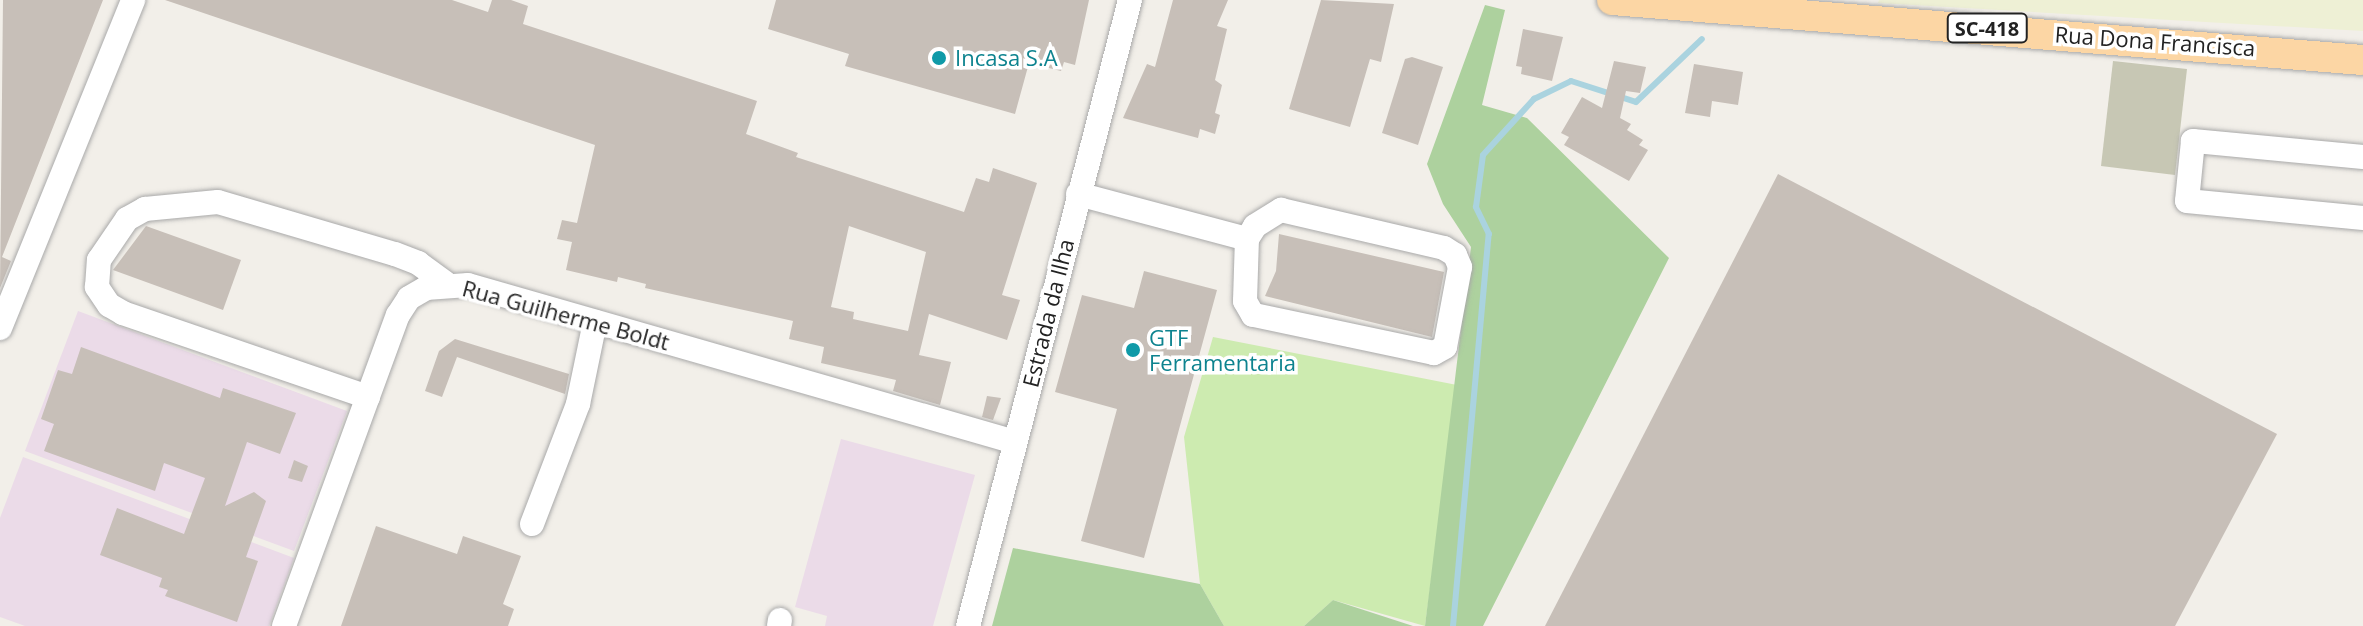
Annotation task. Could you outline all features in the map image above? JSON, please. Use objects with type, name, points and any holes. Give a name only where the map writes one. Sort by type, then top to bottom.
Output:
[{"type":"main road","name":"Rua Dona Francisca","points":[[1612,0],[2363,60]]},
{"type":"street","points":[[0,328],[133,0]]},
{"type":"street","name":"Estrada da Ilha","points":[[968,626],[1130,0]]},
{"type":"street","points":[[2363,155],[2193,141],[2187,201],[2363,218]]},
{"type":"street","points":[[1078,194],[1247,239]]},
{"type":"street","points":[[368,397],[123,313],[109,305],[97,287],[99,260],[127,219],[145,209],[218,202],[395,254],[447,284]]},
{"type":"street","points":[[1281,210],[1444,248],[1455,255],[1460,267],[1445,347],[1434,353],[1253,315],[1245,301],[1247,239],[1255,226],[1281,210]]},
{"type":"street","name":"Rua Guilherme Boldt","points":[[284,626],[368,397],[409,298],[447,284],[468,285],[1015,442]]},
{"type":"street","points":[[532,524],[578,404],[595,322]]},
{"type":"shaded area","points":[[1879,0],[2363,0],[2363,31],[1878,3]]},
{"type":"shaded area","points":[[2113,61],[2187,69],[2175,175],[2101,166]]},
{"type":"shaded area","points":[[78,311],[347,411],[294,551],[25,451]]},
{"type":"shaded area","points":[[841,439],[975,475],[933,626],[825,626],[827,616],[795,607]]},
{"type":"shaded area","points":[[23,457],[294,558],[269,626],[25,626],[0,617],[0,518]]},
{"type":"green space","points":[[1485,5],[1505,10],[1482,105],[1527,118],[1669,258],[1483,626],[1425,626],[1471,247],[1443,204],[1427,164]]},
{"type":"green space","points":[[1213,337],[1457,385],[1425,626],[1333,600],[1304,626],[1224,626],[1200,584],[1184,437]]},
{"type":"green space","points":[[1013,548],[1200,584],[1224,626],[992,626]]},
{"type":"green space","points":[[1333,600],[1413,626],[1304,626]]},
{"type":"building","points":[[3,0],[103,0],[2,257],[11,261],[0,288]]},
{"type":"building","points":[[165,0],[452,0],[488,12],[492,0],[511,0],[528,6],[523,24],[757,101],[746,134],[798,153],[796,157],[964,212],[976,178],[989,182],[993,168],[1037,183],[1002,295],[1020,300],[1007,340],[929,314],[919,355],[951,362],[940,405],[893,391],[896,380],[821,363],[824,347],[789,339],[793,321],[645,288],[646,284],[618,277],[617,282],[566,270],[572,242],[557,239],[562,220],[577,223],[595,145]],"holes":[[[849,226],[926,252],[908,331],[853,319],[854,312],[831,307]]]},
{"type":"building","name":"Incasa S.A","points":[[776,0],[1089,0],[1075,65],[1064,62],[1061,71],[1029,63],[1015,114],[845,66],[849,54],[768,29]]},
{"type":"building","points":[[1173,0],[1228,0],[1217,26],[1227,29],[1215,80],[1222,85],[1215,113],[1220,115],[1215,134],[1200,129],[1198,138],[1123,118],[1147,64],[1155,67]]},
{"type":"building","points":[[1321,0],[1394,4],[1381,62],[1370,59],[1350,127],[1289,109]]},
{"type":"building","points":[[1523,29],[1563,37],[1552,81],[1521,74],[1522,67],[1516,66]]},
{"type":"building","points":[[1412,57],[1443,67],[1418,145],[1382,133],[1405,59]]},
{"type":"building","points":[[1614,61],[1646,67],[1640,93],[1626,91],[1620,118],[1631,124],[1627,130],[1643,140],[1639,145],[1648,150],[1629,181],[1564,145],[1569,137],[1561,133],[1582,97],[1602,108]]},
{"type":"building","points":[[1694,64],[1743,72],[1738,105],[1712,101],[1710,117],[1685,113]]},
{"type":"building","points":[[1778,174],[2277,434],[2175,626],[1545,626]]},
{"type":"building","points":[[146,226],[241,260],[223,310],[113,270]]},
{"type":"building","points":[[1279,234],[1444,272],[1432,337],[1265,296],[1276,271]]},
{"type":"building","name":"GTF Ferramentaria","points":[[1144,271],[1217,290],[1144,558],[1081,541],[1117,409],[1055,392],[1082,295],[1134,308]]},
{"type":"building","points":[[455,339],[569,374],[565,394],[457,357],[442,397],[425,391],[439,351]]},
{"type":"building","points":[[81,347],[220,398],[223,388],[296,413],[280,454],[247,442],[225,506],[254,492],[266,501],[246,557],[258,561],[237,622],[165,596],[168,590],[159,587],[162,578],[100,555],[117,508],[184,534],[205,478],[164,463],[155,491],[44,451],[54,424],[41,419],[58,370],[72,374]]},
{"type":"building","points":[[987,396],[1001,398],[993,420],[982,417]]},
{"type":"building","points":[[294,460],[308,466],[302,482],[288,478]]},
{"type":"building","points":[[376,526],[457,554],[463,536],[521,556],[503,604],[514,609],[508,626],[341,626]]},
{"type":"waterway","points":[[1453,626],[1489,234],[1476,207],[1483,155],[1534,99],[1571,81],[1636,102],[1702,39]]},
{"type":"place","name":"Incasa S.A","points":[[939,58]]},
{"type":"place","name":"GTF Ferramentaria","points":[[1133,350]]}]
